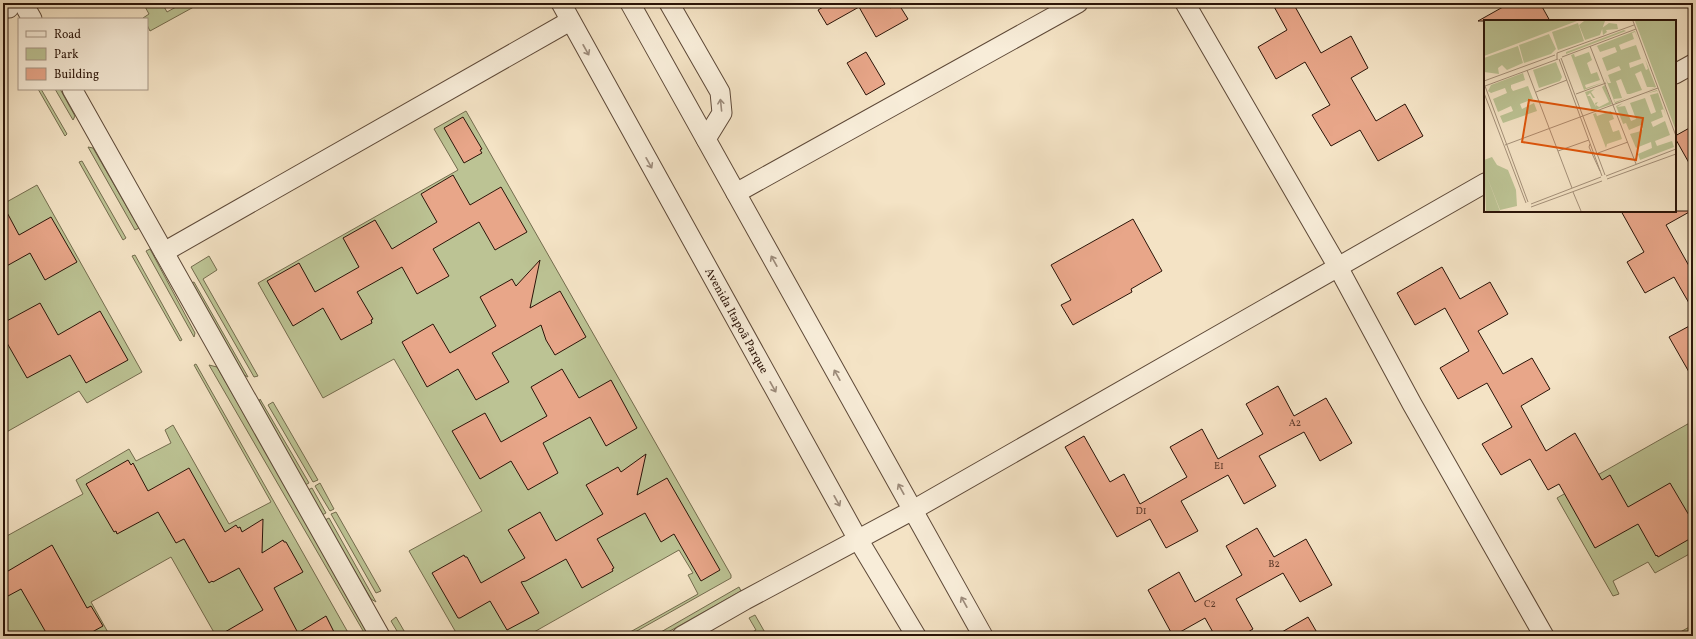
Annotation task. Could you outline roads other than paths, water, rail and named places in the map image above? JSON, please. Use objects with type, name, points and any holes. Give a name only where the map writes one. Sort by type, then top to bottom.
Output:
[{"type":"street","name":"Avenida Itapoã Parque","points":[[561,3],[858,540],[916,636]]},
{"type":"street","points":[[630,3],[983,636]]},
{"type":"street","points":[[669,3],[720,92],[722,112],[706,140]]},
{"type":"street","points":[[736,193],[1078,3]]},
{"type":"street","points":[[1185,3],[1338,267],[1408,397],[1544,636]]},
{"type":"street","points":[[13,5],[31,18]]},
{"type":"street","points":[[164,252],[570,21]]},
{"type":"street","points":[[1676,73],[1693,64]]},
{"type":"street","points":[[73,90],[380,636]]},
{"type":"street","points":[[682,636],[913,510],[1484,185]]}]
